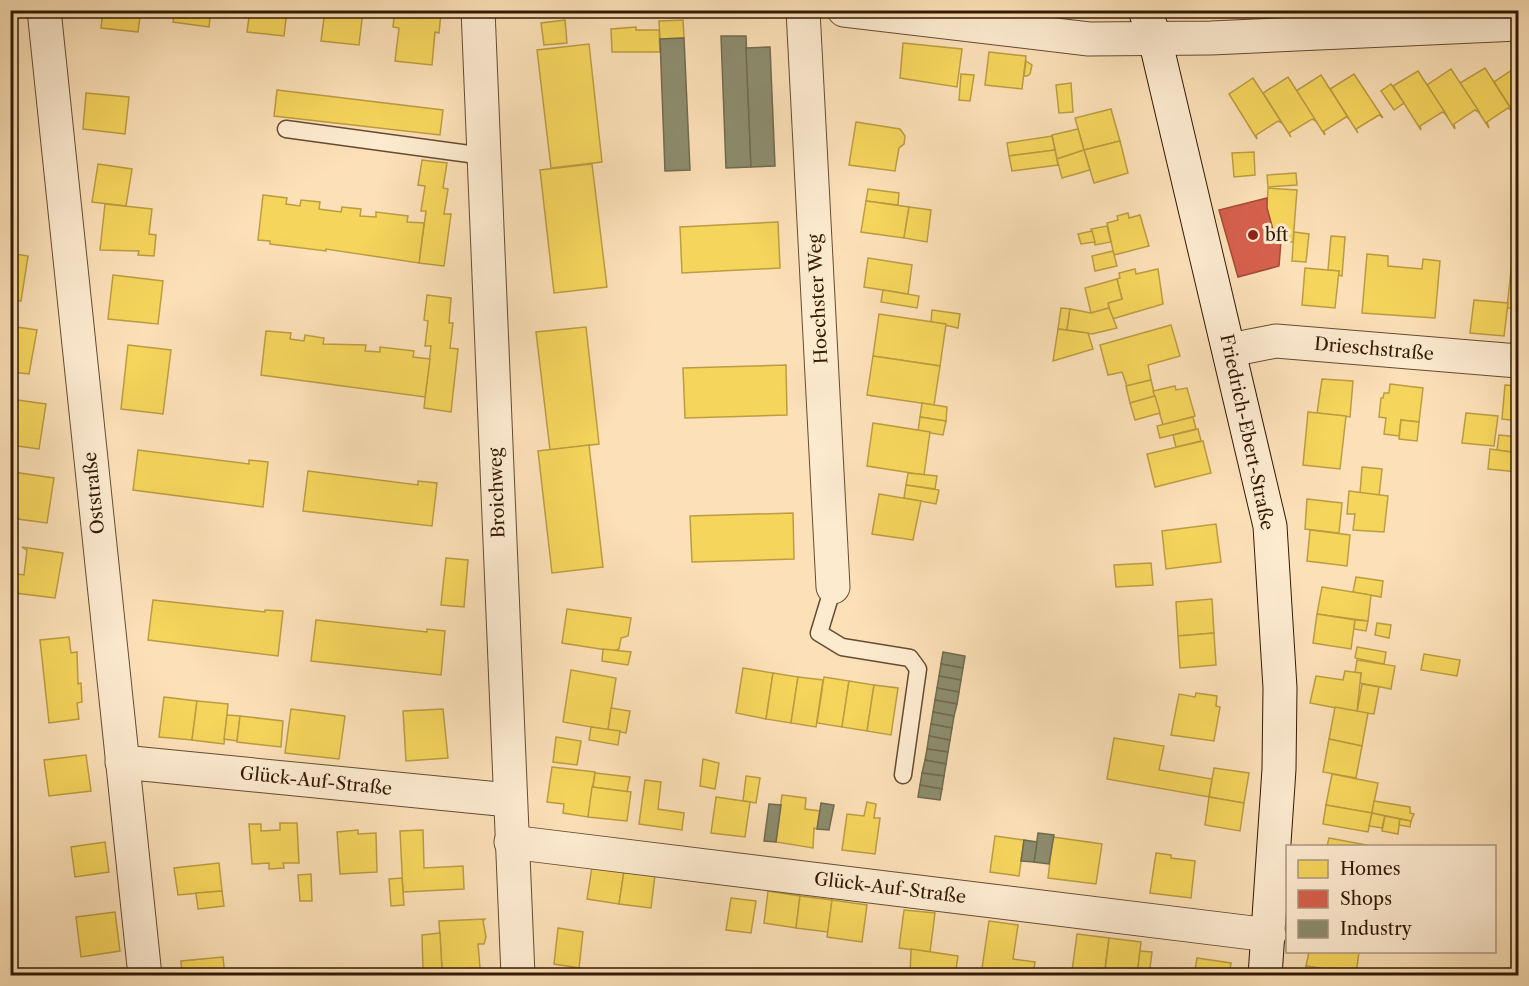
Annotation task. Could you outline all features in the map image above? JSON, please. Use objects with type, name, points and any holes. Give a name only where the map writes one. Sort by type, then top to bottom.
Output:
[{"type":"street","name":"Oststraße","points":[[44,10],[144,975]]},
{"type":"street","name":"Broichweg","points":[[478,10],[518,975]]},
{"type":"street","name":"Hoechster Weg","points":[[803,10],[833,588]]},
{"type":"street","points":[[843,10],[1089,39],[1152,20],[1210,24],[1518,24]]},
{"type":"street","name":"Friedrich-Ebert-Straße","points":[[1152,20],[1270,526],[1280,688],[1280,769],[1265,975]]},
{"type":"street","name":"Drieschstraße","points":[[1230,350],[1276,341],[1518,361]]},
{"type":"street","name":"Glück-Auf-Straße","points":[[122,762],[509,800]]},
{"type":"street","name":"Glück-Auf-Straße","points":[[511,842],[1269,935]]},
{"type":"lane","points":[[286,129],[484,156]]},
{"type":"lane","points":[[833,588],[819,633],[842,647],[910,658],[918,669],[903,775]]},
{"type":"building: Homes","points":[[103,10],[141,10],[138,32],[101,28]]},
{"type":"building: Homes","points":[[175,10],[211,10],[209,27],[173,22]]},
{"type":"building: Homes","points":[[250,10],[287,10],[284,36],[247,32]]},
{"type":"building: Homes","points":[[325,10],[366,10],[363,11],[359,45],[321,41]]},
{"type":"building: Homes","points":[[395,10],[441,13],[439,33],[435,32],[432,65],[395,61],[399,28],[393,27]]},
{"type":"building: Homes","points":[[565,20],[567,43],[544,45],[541,23]]},
{"type":"building: Homes","points":[[683,20],[684,38],[660,39],[659,21]]},
{"type":"building: Homes","points":[[636,27],[636,30],[659,30],[660,52],[612,52],[611,29]]},
{"type":"building: Homes","points":[[903,43],[962,49],[957,87],[900,78]]},
{"type":"building: Homes","points":[[589,44],[602,162],[551,168],[537,50]]},
{"type":"building: Homes","points":[[989,52],[1026,56],[1022,89],[985,85]]},
{"type":"building: Homes","points":[[1026,61],[1032,65],[1030,74],[1024,76]]},
{"type":"building: Homes","points":[[1518,66],[1518,120],[1494,82]]},
{"type":"building: Homes","points":[[1485,68],[1513,112],[1508,108],[1487,122],[1489,128],[1460,83]]},
{"type":"building: Homes","points":[[1451,69],[1480,113],[1475,110],[1454,124],[1455,129],[1427,85]]},
{"type":"building: Homes","points":[[1418,71],[1446,114],[1442,112],[1420,126],[1421,130],[1393,86]]},
{"type":"building: Homes","points":[[961,74],[974,75],[970,101],[959,100]]},
{"type":"building: Homes","points":[[1354,74],[1383,118],[1379,115],[1356,129],[1358,133],[1330,89]]},
{"type":"building: Homes","points":[[1321,75],[1349,119],[1346,117],[1324,131],[1325,135],[1296,91]]},
{"type":"building: Homes","points":[[1288,77],[1316,121],[1312,119],[1289,133],[1291,137],[1263,93]]},
{"type":"building: Homes","points":[[1253,78],[1282,123],[1278,121],[1256,135],[1257,139],[1229,94]]},
{"type":"building: Homes","points":[[1071,83],[1073,112],[1059,113],[1056,85]]},
{"type":"building: Homes","points":[[1391,84],[1404,103],[1394,110],[1381,91]]},
{"type":"building: Homes","points":[[277,90],[443,110],[440,135],[274,116]]},
{"type":"building: Homes","points":[[86,93],[129,97],[125,134],[83,129]]},
{"type":"building: Homes","points":[[1111,109],[1120,141],[1084,150],[1075,118]]},
{"type":"building: Homes","points":[[856,122],[900,129],[905,136],[904,144],[899,148],[895,171],[849,165]]},
{"type":"building: Homes","points":[[1078,129],[1084,150],[1057,159],[1052,135]]},
{"type":"building: Homes","points":[[1052,136],[1055,150],[1009,156],[1007,143]]},
{"type":"building: Homes","points":[[1120,141],[1128,173],[1094,183],[1084,150]]},
{"type":"building: Homes","points":[[1055,150],[1058,165],[1012,171],[1009,156]]},
{"type":"building: Homes","points":[[1084,150],[1090,170],[1062,178],[1057,159]]},
{"type":"building: Homes","points":[[1254,152],[1255,175],[1234,177],[1232,153]]},
{"type":"building: Homes","points":[[422,160],[447,163],[443,188],[448,189],[444,214],[451,214],[444,266],[419,263],[426,211],[421,211],[425,186],[418,185]]},
{"type":"building: Homes","points":[[98,164],[132,169],[126,206],[92,202]]},
{"type":"building: Homes","points":[[592,164],[607,287],[554,293],[540,170]]},
{"type":"building: Homes","points":[[1296,173],[1297,185],[1268,187],[1267,175]]},
{"type":"building: Homes","points":[[10,181],[17,182],[13,225],[10,225]]},
{"type":"building: Homes","points":[[1268,188],[1297,190],[1293,242],[1276,241],[1267,208]]},
{"type":"building: Homes","points":[[868,189],[899,193],[898,205],[866,201]]},
{"type":"building: Homes","points":[[263,195],[287,198],[286,204],[300,206],[301,200],[320,202],[319,209],[341,212],[342,207],[361,209],[360,216],[376,217],[376,212],[408,216],[407,222],[424,223],[419,263],[326,249],[326,251],[270,244],[270,241],[258,240]]},
{"type":"building: Homes","points":[[866,201],[909,207],[904,238],[861,232]]},
{"type":"building: Homes","points":[[105,204],[152,209],[149,234],[156,235],[154,256],[138,255],[139,251],[100,250]]},
{"type":"building: Homes","points":[[909,207],[931,210],[927,242],[904,238]]},
{"type":"building: Homes","points":[[1128,213],[1129,218],[1140,215],[1149,246],[1114,255],[1107,223],[1118,220],[1117,216]]},
{"type":"building: Homes","points":[[778,222],[780,268],[682,273],[680,227]]},
{"type":"building: Homes","points":[[1107,226],[1111,242],[1095,245],[1091,229]]},
{"type":"building: Homes","points":[[1092,231],[1095,242],[1081,244],[1078,234]]},
{"type":"building: Homes","points":[[1294,232],[1309,234],[1306,262],[1292,261]]},
{"type":"building: Homes","points":[[1331,236],[1345,237],[1342,276],[1338,275],[1339,271],[1328,270]]},
{"type":"building: Homes","points":[[1113,251],[1117,266],[1095,271],[1092,256]]},
{"type":"building: Homes","points":[[10,253],[28,256],[21,301],[10,299]]},
{"type":"building: Homes","points":[[1367,254],[1388,256],[1388,266],[1422,269],[1423,259],[1440,261],[1435,318],[1362,313]]},
{"type":"building: Homes","points":[[868,258],[912,265],[908,294],[864,287]]},
{"type":"building: Homes","points":[[1512,261],[1518,264],[1518,308],[1507,308]]},
{"type":"building: Homes","points":[[1305,268],[1339,271],[1335,308],[1302,305]]},
{"type":"building: Homes","points":[[1135,269],[1136,274],[1158,269],[1163,304],[1112,319],[1108,303],[1122,299],[1117,279],[1120,278],[1119,273]]},
{"type":"building: Homes","points":[[113,275],[163,281],[158,324],[108,319]]},
{"type":"building: Homes","points":[[1117,279],[1122,299],[1108,303],[1109,308],[1091,313],[1085,288]]},
{"type":"building: Homes","points":[[883,290],[919,296],[917,308],[881,302]]},
{"type":"building: Homes","points":[[427,295],[451,298],[449,323],[453,323],[450,348],[458,349],[451,412],[424,408],[431,346],[425,346],[428,321],[424,320]]},
{"type":"building: Homes","points":[[1474,300],[1508,303],[1504,336],[1470,333]]},
{"type":"building: Homes","points":[[1061,308],[1070,309],[1067,330],[1058,329]]},
{"type":"building: Homes","points":[[1109,308],[1117,328],[1092,334],[1067,330],[1070,309],[1091,313]]},
{"type":"building: Homes","points":[[932,310],[960,314],[958,328],[931,322]]},
{"type":"building: Homes","points":[[879,314],[946,324],[940,366],[873,356]]},
{"type":"building: Homes","points":[[1171,325],[1180,356],[1148,365],[1151,380],[1127,386],[1122,372],[1108,375],[1100,345]]},
{"type":"building: Homes","points":[[10,326],[37,330],[29,374],[10,372]]},
{"type":"building: Homes","points":[[586,327],[599,444],[550,450],[536,332]]},
{"type":"building: Homes","points":[[1058,329],[1088,333],[1093,349],[1053,361]]},
{"type":"building: Homes","points":[[266,331],[291,333],[290,339],[304,341],[305,335],[324,338],[323,344],[366,345],[365,351],[380,352],[380,347],[414,351],[413,357],[430,359],[425,397],[261,375]]},
{"type":"building: Homes","points":[[128,345],[171,350],[163,414],[121,409]]},
{"type":"building: Homes","points":[[873,356],[940,366],[934,405],[867,395]]},
{"type":"building: Homes","points":[[786,365],[787,415],[685,418],[683,368]]},
{"type":"building: Homes","points":[[1322,379],[1353,381],[1350,417],[1317,413]]},
{"type":"building: Homes","points":[[1151,380],[1155,396],[1130,403],[1126,386]]},
{"type":"building: Homes","points":[[1390,384],[1423,388],[1419,422],[1401,420],[1399,436],[1384,434],[1386,418],[1379,417],[1381,398],[1384,393],[1389,393]]},
{"type":"building: Homes","points":[[1505,385],[1518,386],[1518,421],[1502,419]]},
{"type":"building: Homes","points":[[1175,386],[1176,390],[1187,388],[1195,416],[1163,425],[1153,391]]},
{"type":"building: Homes","points":[[1155,396],[1160,413],[1135,420],[1130,403]]},
{"type":"building: Homes","points":[[10,399],[46,404],[39,449],[10,445]]},
{"type":"building: Homes","points":[[922,403],[947,407],[946,421],[920,417]]},
{"type":"building: Homes","points":[[1308,412],[1346,416],[1340,469],[1303,465]]},
{"type":"building: Homes","points":[[1466,413],[1498,416],[1494,446],[1462,443]]},
{"type":"building: Homes","points":[[920,417],[946,421],[943,435],[918,431]]},
{"type":"building: Homes","points":[[1193,417],[1196,429],[1160,438],[1157,426]]},
{"type":"building: Homes","points":[[1401,420],[1419,422],[1417,441],[1399,439]]},
{"type":"building: Homes","points":[[873,423],[930,432],[924,475],[867,466]]},
{"type":"building: Homes","points":[[1198,429],[1201,441],[1176,447],[1173,435]]},
{"type":"building: Homes","points":[[1499,435],[1518,437],[1518,453],[1497,450]]},
{"type":"building: Homes","points":[[1203,441],[1211,473],[1155,487],[1147,454]]},
{"type":"building: Homes","points":[[589,445],[603,567],[552,573],[538,451]]},
{"type":"building: Homes","points":[[1490,449],[1518,453],[1518,472],[1488,469]]},
{"type":"building: Homes","points":[[138,450],[249,464],[249,460],[268,462],[263,507],[133,490]]},
{"type":"building: Homes","points":[[1362,467],[1382,469],[1379,496],[1360,494]]},
{"type":"building: Homes","points":[[308,471],[418,485],[418,481],[437,483],[432,526],[303,511]]},
{"type":"building: Homes","points":[[13,472],[54,478],[47,523],[10,518]]},
{"type":"building: Homes","points":[[908,473],[937,476],[935,489],[906,485]]},
{"type":"building: Homes","points":[[906,485],[939,490],[936,504],[904,498]]},
{"type":"building: Homes","points":[[1349,491],[1388,496],[1384,532],[1353,530],[1355,514],[1347,514]]},
{"type":"building: Homes","points":[[879,494],[921,501],[913,540],[872,534]]},
{"type":"building: Homes","points":[[1307,499],[1342,503],[1339,533],[1305,529]]},
{"type":"building: Homes","points":[[793,513],[794,559],[692,562],[690,516]]},
{"type":"building: Homes","points":[[1216,524],[1221,562],[1166,569],[1162,531]]},
{"type":"building: Homes","points":[[1310,530],[1350,535],[1347,566],[1307,561]]},
{"type":"building: Homes","points":[[22,547],[63,553],[55,598],[15,593],[18,574],[24,575],[27,550]]},
{"type":"building: Homes","points":[[446,558],[468,560],[464,607],[441,605]]},
{"type":"building: Homes","points":[[1151,563],[1153,585],[1116,587],[1114,565]]},
{"type":"building: Homes","points":[[1356,577],[1383,581],[1381,597],[1353,592]]},
{"type":"building: Homes","points":[[1322,587],[1371,595],[1368,621],[1317,614]]},
{"type":"building: Homes","points":[[1212,599],[1214,633],[1178,636],[1176,602]]},
{"type":"building: Homes","points":[[153,600],[265,612],[265,610],[283,611],[278,656],[148,640]]},
{"type":"building: Homes","points":[[567,609],[631,618],[628,636],[621,638],[619,649],[613,651],[562,643]]},
{"type":"building: Homes","points":[[1317,614],[1355,620],[1351,649],[1313,643]]},
{"type":"building: Homes","points":[[316,620],[427,632],[427,629],[445,631],[441,675],[311,661]]},
{"type":"building: Homes","points":[[1355,620],[1368,621],[1366,631],[1354,629]]},
{"type":"building: Homes","points":[[1377,623],[1391,625],[1389,638],[1375,635]]},
{"type":"building: Homes","points":[[1214,633],[1216,665],[1180,668],[1178,636]]},
{"type":"building: Homes","points":[[69,637],[71,653],[77,652],[78,684],[81,683],[82,702],[77,703],[79,719],[49,723],[40,640]]},
{"type":"building: Homes","points":[[1357,647],[1386,652],[1384,664],[1355,658]]},
{"type":"building: Homes","points":[[603,649],[631,652],[628,665],[602,661]]},
{"type":"building: Homes","points":[[1424,654],[1460,660],[1457,676],[1421,670]]},
{"type":"building: Homes","points":[[1357,660],[1395,666],[1391,689],[1360,683],[1361,673],[1355,673]]},
{"type":"building: Homes","points":[[743,668],[773,673],[766,719],[736,713]]},
{"type":"building: Homes","points":[[571,670],[616,678],[608,730],[563,722]]},
{"type":"building: Homes","points":[[1345,671],[1361,673],[1357,712],[1310,703],[1316,676],[1343,680]]},
{"type":"building: Homes","points":[[773,673],[798,677],[791,723],[766,719]]},
{"type":"building: Homes","points":[[798,677],[823,680],[816,727],[791,723]]},
{"type":"building: Homes","points":[[824,677],[849,681],[842,727],[817,723]]},
{"type":"building: Homes","points":[[849,681],[874,685],[867,731],[842,727]]},
{"type":"building: Homes","points":[[1362,684],[1379,687],[1374,714],[1357,712]]},
{"type":"building: Homes","points":[[874,685],[898,688],[891,735],[867,731]]},
{"type":"building: Homes","points":[[1196,693],[1217,696],[1216,706],[1220,707],[1214,741],[1171,735],[1179,694],[1195,697]]},
{"type":"building: Homes","points":[[164,697],[197,701],[192,740],[159,737]]},
{"type":"building: Homes","points":[[197,701],[228,704],[224,744],[192,740]]},
{"type":"building: Homes","points":[[1335,707],[1368,713],[1362,746],[1329,739]]},
{"type":"building: Homes","points":[[611,708],[630,711],[626,733],[608,730]]},
{"type":"building: Homes","points":[[291,709],[345,716],[339,759],[285,753]]},
{"type":"building: Homes","points":[[443,709],[448,758],[406,761],[403,711]]},
{"type":"building: Homes","points":[[227,715],[240,716],[237,741],[224,739]]},
{"type":"building: Homes","points":[[240,716],[283,721],[281,747],[237,742]]},
{"type":"building: Homes","points":[[591,727],[620,731],[618,745],[589,740]]},
{"type":"building: Homes","points":[[556,737],[581,741],[577,765],[553,762]]},
{"type":"building: Homes","points":[[1114,738],[1164,746],[1159,770],[1212,779],[1209,797],[1107,779]]},
{"type":"building: Homes","points":[[1329,739],[1362,746],[1356,778],[1323,772]]},
{"type":"building: Homes","points":[[86,755],[91,791],[49,796],[44,760]]},
{"type":"building: Homes","points":[[703,759],[719,763],[715,789],[700,786]]},
{"type":"building: Homes","points":[[552,767],[595,772],[588,817],[563,813],[564,804],[547,802]]},
{"type":"building: Homes","points":[[1214,768],[1249,773],[1244,803],[1209,797]]},
{"type":"building: Homes","points":[[595,773],[630,777],[627,792],[593,787]]},
{"type":"building: Homes","points":[[1332,774],[1378,783],[1372,813],[1326,805]]},
{"type":"building: Homes","points":[[746,776],[760,778],[756,803],[743,801]]},
{"type":"building: Homes","points":[[645,780],[661,782],[658,809],[684,813],[682,830],[639,824]]},
{"type":"building: Homes","points":[[592,787],[631,792],[627,821],[588,817]]},
{"type":"building: Homes","points":[[782,795],[806,798],[805,809],[820,811],[817,829],[814,828],[813,848],[776,842]]},
{"type":"building: Homes","points":[[716,797],[750,802],[745,837],[711,833]]},
{"type":"building: Homes","points":[[1209,797],[1244,803],[1240,831],[1205,825]]},
{"type":"building: Homes","points":[[1374,801],[1410,807],[1410,813],[1414,814],[1411,821],[1372,813]]},
{"type":"building: Homes","points":[[867,802],[876,804],[874,818],[880,818],[875,854],[842,850],[847,814],[864,816]]},
{"type":"building: Homes","points":[[1326,805],[1372,813],[1368,832],[1323,824]]},
{"type":"building: Homes","points":[[1372,813],[1385,816],[1382,828],[1369,826]]},
{"type":"building: Homes","points":[[1385,816],[1400,819],[1398,834],[1382,831]]},
{"type":"building: Homes","points":[[1400,819],[1411,821],[1410,827],[1399,825]]},
{"type":"building: Homes","points":[[280,823],[297,823],[299,863],[283,863],[284,868],[269,869],[269,863],[252,864],[249,824],[261,824],[261,831],[280,830]]},
{"type":"building: Homes","points":[[358,830],[358,834],[376,833],[377,872],[340,874],[337,832]]},
{"type":"building: Homes","points":[[423,830],[424,868],[463,866],[464,889],[403,892],[400,831]]},
{"type":"building: Homes","points":[[995,836],[1024,840],[1019,876],[990,872]]},
{"type":"building: Homes","points":[[1053,837],[1102,844],[1096,884],[1048,878]]},
{"type":"building: Homes","points":[[1329,838],[1367,845],[1327,845]]},
{"type":"building: Homes","points":[[105,842],[109,872],[75,877],[71,847]]},
{"type":"building: Homes","points":[[1156,853],[1171,855],[1171,858],[1195,861],[1191,898],[1150,893]]},
{"type":"building: Homes","points":[[219,863],[222,891],[178,895],[174,868]]},
{"type":"building: Homes","points":[[592,867],[624,871],[619,904],[587,899]]},
{"type":"building: Homes","points":[[624,871],[655,875],[651,908],[619,904]]},
{"type":"building: Homes","points":[[311,874],[312,901],[300,901],[298,875]]},
{"type":"building: Homes","points":[[402,878],[404,905],[391,906],[389,879]]},
{"type":"building: Homes","points":[[222,891],[224,906],[198,909],[196,893]]},
{"type":"building: Homes","points":[[768,891],[800,896],[796,928],[764,923]]},
{"type":"building: Homes","points":[[800,896],[832,900],[828,932],[796,928]]},
{"type":"building: Homes","points":[[731,898],[756,901],[751,933],[726,930]]},
{"type":"building: Homes","points":[[832,900],[867,905],[862,942],[827,937]]},
{"type":"building: Homes","points":[[904,910],[935,913],[930,952],[899,948]]},
{"type":"building: Homes","points":[[115,912],[120,951],[81,957],[76,917]]},
{"type":"building: Homes","points":[[485,919],[483,921],[486,937],[484,944],[478,944],[480,968],[442,970],[439,921]]},
{"type":"building: Homes","points":[[989,921],[1018,925],[1013,959],[1035,962],[1033,976],[981,975]]},
{"type":"building: Homes","points":[[558,928],[583,932],[579,968],[554,964]]},
{"type":"building: Homes","points":[[440,933],[442,970],[423,971],[422,935]]},
{"type":"building: Homes","points":[[1077,934],[1109,938],[1104,976],[1072,971]]},
{"type":"building: Homes","points":[[1109,938],[1141,942],[1137,976],[1105,971]]},
{"type":"building: Homes","points":[[911,949],[958,956],[955,976],[910,976]]},
{"type":"building: Homes","points":[[1140,951],[1152,952],[1149,976],[1137,976]]},
{"type":"building: Homes","points":[[1309,953],[1359,953],[1356,974],[1306,966]]},
{"type":"building: Homes","points":[[223,957],[225,976],[182,976],[181,961]]},
{"type":"building: Homes","points":[[1197,958],[1231,963],[1229,976],[1194,976]]},
{"type":"building: Homes","points":[[1306,966],[1356,974],[1356,976],[1305,976]]},
{"type":"building: Homes","points":[[571,967],[591,970],[591,976],[570,976]]},
{"type":"building: Homes","points":[[1150,968],[1169,972],[1169,976],[1149,976]]},
{"type":"building: Homes","points":[[460,969],[460,976],[428,976],[428,970]]},
{"type":"building: Shops","points":[[1267,198],[1267,208],[1276,241],[1281,241],[1279,266],[1238,277],[1219,210]]},
{"type":"building: Industry","points":[[721,36],[746,36],[751,167],[726,168]]},
{"type":"building: Industry","points":[[684,38],[690,170],[665,171],[660,39]]},
{"type":"building: Industry","points":[[770,47],[775,166],[751,167],[746,48]]},
{"type":"building: Industry","points":[[943,652],[965,656],[963,668],[941,664]]},
{"type":"building: Industry","points":[[941,664],[963,668],[961,680],[939,676]]},
{"type":"building: Industry","points":[[939,676],[961,680],[959,692],[937,688]]},
{"type":"building: Industry","points":[[937,688],[959,692],[957,704],[935,700]]},
{"type":"building: Industry","points":[[935,700],[957,704],[954,716],[933,712]]},
{"type":"building: Industry","points":[[933,712],[954,716],[952,728],[931,724]]},
{"type":"building: Industry","points":[[931,724],[952,728],[950,740],[929,736]]},
{"type":"building: Industry","points":[[929,736],[950,740],[948,752],[927,749]]},
{"type":"building: Industry","points":[[927,749],[948,752],[946,764],[925,760]]},
{"type":"building: Industry","points":[[925,760],[946,764],[944,776],[922,773]]},
{"type":"building: Industry","points":[[922,773],[944,776],[942,789],[920,785]]},
{"type":"building: Industry","points":[[920,785],[942,789],[940,800],[918,797]]},
{"type":"building: Industry","points":[[821,803],[834,805],[829,830],[817,829]]},
{"type":"building: Industry","points":[[769,804],[781,805],[776,842],[764,841]]},
{"type":"building: Industry","points":[[1038,833],[1054,835],[1049,864],[1034,862]]},
{"type":"building: Industry","points":[[1024,840],[1037,842],[1034,862],[1021,861]]},
{"type":"place","name":"bft","points":[[1253,235]]}]
